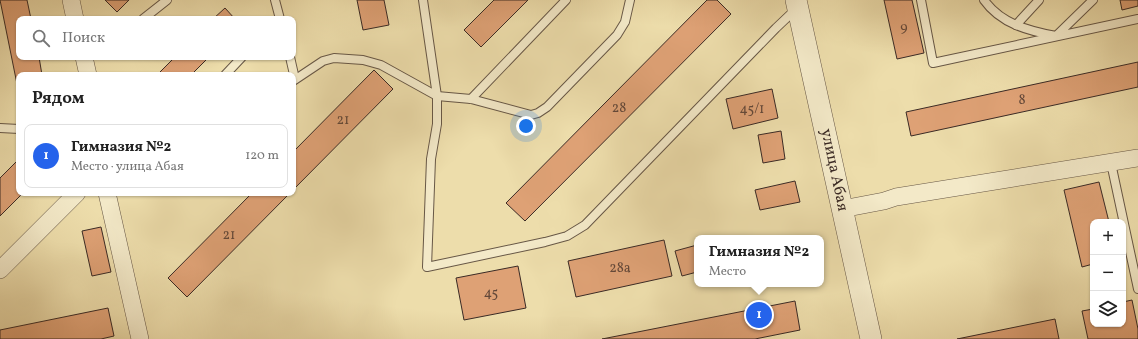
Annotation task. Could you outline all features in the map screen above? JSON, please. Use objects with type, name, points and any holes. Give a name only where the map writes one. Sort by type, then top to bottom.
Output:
[{"type":"street","points":[[71,0],[74,16]]},
{"type":"street","name":"улица Абая","points":[[797,4],[871,339]]},
{"type":"street","points":[[842,209],[884,201],[896,197],[1138,158]]},
{"type":"street","points":[[0,270],[74,196]]},
{"type":"street","points":[[108,196],[140,339]]},
{"type":"lane","points":[[147,16],[167,0]]},
{"type":"lane","points":[[275,0],[278,16]]},
{"type":"lane","points":[[423,0],[436,96],[437,124],[432,159],[427,267],[545,242],[567,236],[585,226],[776,28],[797,4]]},
{"type":"lane","points":[[471,99],[566,0]]},
{"type":"lane","points":[[296,79],[323,61],[340,58],[363,60],[381,65],[436,96],[471,99],[531,115],[538,113],[546,107],[617,35],[625,22],[630,0]]},
{"type":"lane","points":[[921,0],[933,63],[1138,19]]},
{"type":"lane","points":[[984,0],[990,8],[1002,18],[1016,25],[1035,32],[1056,36]]},
{"type":"lane","points":[[1016,25],[1039,0]]},
{"type":"lane","points":[[1056,36],[1093,0]]},
{"type":"lane","points":[[228,72],[239,60]]},
{"type":"lane","points":[[291,60],[293,72]]},
{"type":"lane","points":[[0,128],[16,129]]},
{"type":"lane","points":[[1111,163],[1138,289]]},
{"type":"building","points":[[0,0],[27,0],[30,16],[16,16],[16,60],[40,60],[42,72],[16,72],[16,79]]},
{"type":"building","points":[[105,0],[129,0],[117,12]]},
{"type":"building","points":[[357,0],[384,0],[389,25],[363,30]]},
{"type":"building","points":[[494,0],[528,0],[481,47],[464,30]]},
{"type":"building","points":[[707,0],[717,0],[731,14],[525,221],[506,203]]},
{"type":"building","points":[[884,0],[912,0],[924,53],[897,59]]},
{"type":"building","points":[[1120,0],[1138,0],[1138,6],[1122,10]]},
{"type":"building","points":[[225,8],[232,16],[216,16]]},
{"type":"building","points":[[172,60],[206,60],[194,72],[160,72]]},
{"type":"building","points":[[1138,62],[1138,87],[911,136],[906,112]]},
{"type":"building","points":[[374,70],[393,89],[296,187],[296,149]]},
{"type":"building","points":[[772,89],[778,118],[733,129],[726,99]]},
{"type":"building","points":[[781,131],[785,159],[763,163],[758,135]]},
{"type":"building","points":[[16,162],[16,196],[20,196],[0,216],[0,178]]},
{"type":"building","points":[[795,181],[800,202],[760,210],[755,190]]},
{"type":"building","points":[[1099,182],[1108,219],[1090,219],[1090,265],[1082,267],[1064,190]]},
{"type":"building","points":[[249,196],[287,196],[187,297],[168,278]]},
{"type":"building","points":[[101,227],[111,272],[92,276],[82,231]]},
{"type":"building","points":[[664,240],[672,276],[576,297],[568,261]]},
{"type":"building","points":[[694,246],[694,273],[682,276],[675,251]]},
{"type":"building","points":[[518,266],[526,308],[464,320],[456,278]]},
{"type":"building","points":[[1132,300],[1138,329],[1138,339],[1088,339],[1082,311],[1090,310],[1090,327],[1126,327],[1126,301]]},
{"type":"building","points":[[795,301],[800,330],[755,339],[602,339]]},
{"type":"building","points":[[108,308],[114,336],[101,339],[0,339],[0,330]]},
{"type":"building","points":[[1055,319],[1059,339],[957,339]]},
{"type":"place","name":"Гимназия №2","points":[[759,315]]}]
